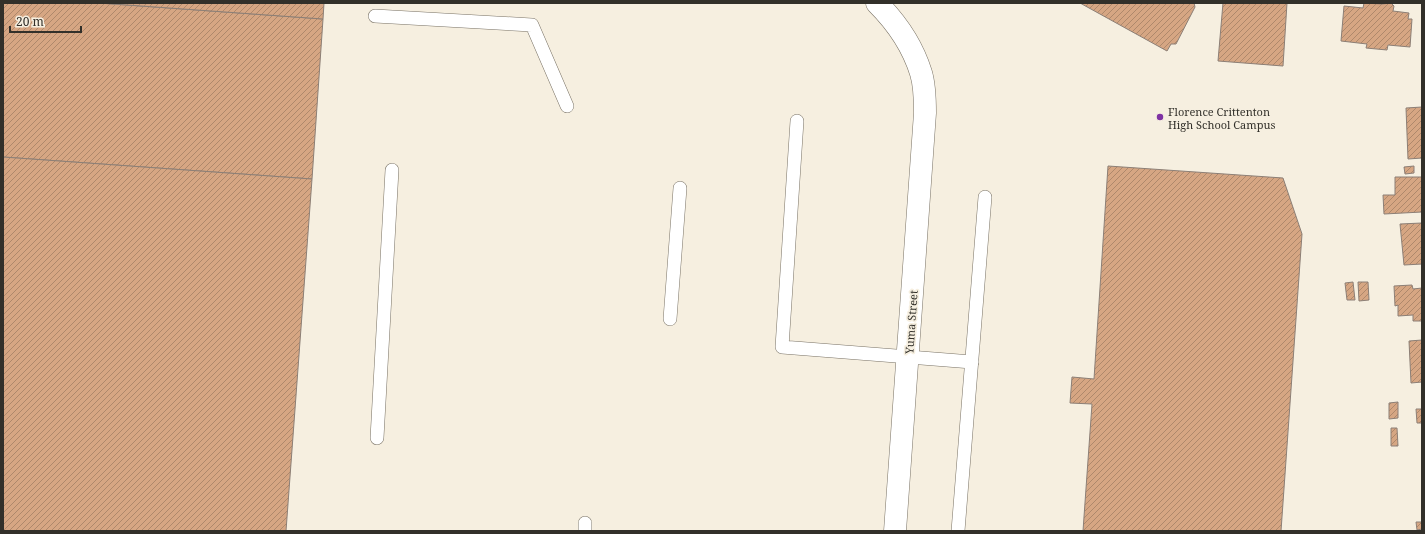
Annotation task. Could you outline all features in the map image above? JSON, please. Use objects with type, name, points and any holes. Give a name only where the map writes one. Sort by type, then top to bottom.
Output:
[{"type":"street","name":"Yuma Street","points":[[877,3],[893,20],[913,53],[921,74],[925,113],[896,531]]},
{"type":"lane","points":[[376,16],[532,25],[567,106]]},
{"type":"lane","points":[[797,121],[782,347],[972,362]]},
{"type":"lane","points":[[377,438],[392,170]]},
{"type":"lane","points":[[670,319],[680,188]]},
{"type":"lane","points":[[958,531],[985,197]]},
{"type":"building","points":[[3,3],[99,3],[323,19],[312,179],[3,157]]},
{"type":"building","points":[[99,3],[324,3],[323,19]]},
{"type":"building","points":[[1080,3],[1194,3],[1195,7],[1176,44],[1171,44],[1167,51]]},
{"type":"building","points":[[1223,3],[1287,3],[1283,66],[1218,61]]},
{"type":"building","points":[[1364,3],[1391,3],[1394,6],[1393,11],[1409,13],[1408,19],[1412,19],[1410,47],[1388,45],[1387,50],[1366,48],[1367,44],[1341,41],[1344,6],[1363,8]]},
{"type":"building","points":[[1422,107],[1422,158],[1408,159],[1406,108]]},
{"type":"building","points":[[3,157],[312,179],[286,531],[3,531]]},
{"type":"building","points":[[1108,166],[1283,178],[1302,234],[1281,531],[1083,531],[1092,404],[1070,403],[1072,377],[1094,379]]},
{"type":"building","points":[[1414,166],[1414,173],[1405,174],[1404,167]]},
{"type":"building","points":[[1395,177],[1422,177],[1422,212],[1384,214],[1383,195],[1395,195]]},
{"type":"building","points":[[1422,223],[1422,264],[1404,265],[1400,224]]},
{"type":"building","points":[[1353,282],[1355,300],[1347,300],[1345,283]]},
{"type":"building","points":[[1358,282],[1368,282],[1369,300],[1359,301]]},
{"type":"building","points":[[1412,285],[1413,289],[1422,288],[1422,321],[1413,321],[1413,315],[1398,316],[1398,305],[1395,306],[1394,286]]},
{"type":"building","points":[[1422,340],[1422,382],[1411,383],[1409,341]]},
{"type":"building","points":[[1398,402],[1398,418],[1389,419],[1389,403]]},
{"type":"building","points":[[1416,409],[1422,409],[1422,423],[1417,423]]},
{"type":"building","points":[[1391,428],[1397,428],[1398,446],[1391,446]]},
{"type":"building","points":[[1416,522],[1422,522],[1422,529],[1417,530]]},
{"type":"place","name":"Florence Crittenton High School Campus","points":[[1160,117]]}]
